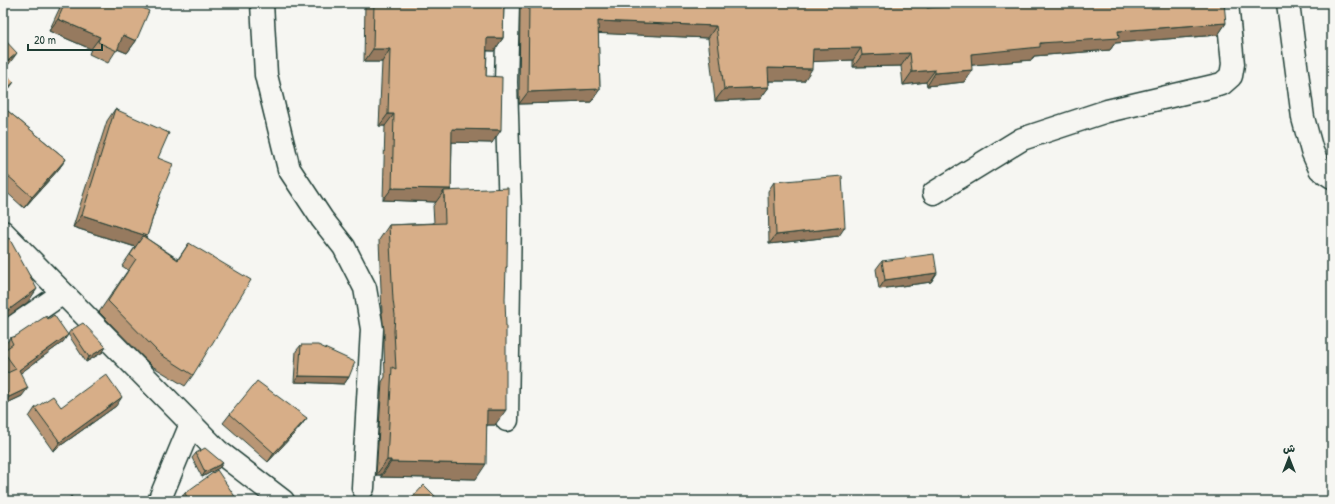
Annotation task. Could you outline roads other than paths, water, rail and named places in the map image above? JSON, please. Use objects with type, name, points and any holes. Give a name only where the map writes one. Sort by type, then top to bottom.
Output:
[{"type":"street","points":[[262,3],[266,75],[289,168],[322,219],[344,247],[365,288],[372,329],[363,488]]},
{"type":"street","points":[[507,420],[510,213],[506,82],[508,3]]},
{"type":"street","points":[[934,193],[1022,139],[1108,111],[1222,84],[1231,76],[1233,64],[1227,3]]},
{"type":"street","points":[[1288,3],[1304,118],[1312,151],[1320,168],[1332,177]]},
{"type":"street","points":[[3,232],[218,451],[283,501]]},
{"type":"street","points":[[3,334],[63,293]]},
{"type":"street","points":[[159,501],[191,424]]}]
